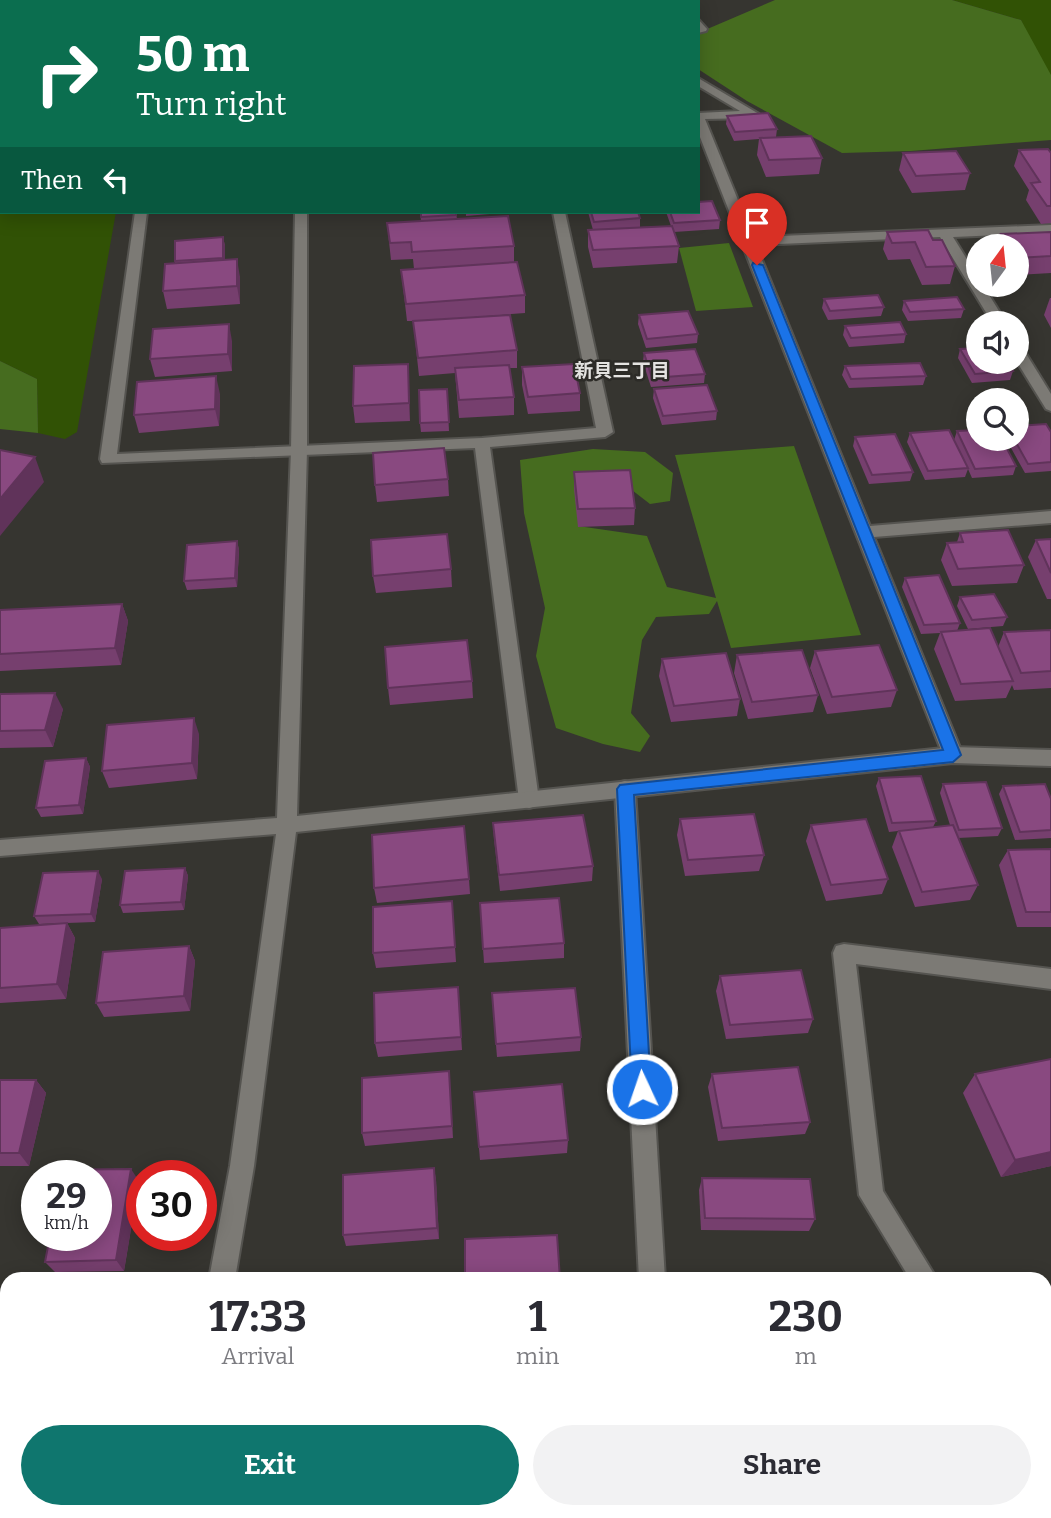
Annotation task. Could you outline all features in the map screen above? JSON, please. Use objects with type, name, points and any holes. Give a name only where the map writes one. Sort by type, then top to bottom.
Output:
[{"type":"street","points":[[700,82],[753,114],[700,116]]},
{"type":"street","points":[[700,119],[953,755]]},
{"type":"street","points":[[141,214],[108,459],[482,443],[605,432],[559,214]]},
{"type":"street","points":[[223,1272],[242,1166],[287,825],[299,450],[301,214]]},
{"type":"street","points":[[748,241],[1051,229]]},
{"type":"street","points":[[945,234],[992,311]]},
{"type":"street","points":[[1029,370],[1051,406]]},
{"type":"street","points":[[482,443],[528,800]]},
{"type":"street","points":[[866,532],[1051,517]]},
{"type":"street","points":[[0,848],[287,825],[953,755],[1051,758]]},
{"type":"street","points":[[625,789],[652,1272]]},
{"type":"street","points":[[920,1272],[871,1195],[844,953],[1051,979]]},
{"type":"green space","points":[[775,0],[952,0],[1021,20],[1051,75],[1051,140],[911,151],[842,153],[747,101],[700,70],[700,32]]},
{"type":"green space","points":[[952,0],[1051,0],[1051,87],[1021,20]]},
{"type":"green space","points":[[0,214],[116,214],[77,432],[65,439],[38,433],[37,379],[0,361]]},
{"type":"green space","points":[[729,243],[753,307],[696,311],[679,248]]},
{"type":"green space","points":[[0,361],[37,379],[38,433],[0,429]]},
{"type":"green space","points":[[794,446],[861,635],[731,648],[717,601],[709,614],[656,617],[642,640],[631,713],[650,736],[640,752],[603,744],[556,728],[536,656],[545,608],[524,513],[520,460],[593,449],[645,452],[673,473],[670,501],[650,504],[628,487],[578,526],[647,536],[667,587],[716,598],[675,455]]},
{"type":"building","points":[[768,113],[777,129],[735,132],[727,116]]},
{"type":"building","points":[[811,136],[822,158],[769,160],[760,138]]},
{"type":"building","points":[[1048,149],[1051,153],[1051,206],[1047,206],[1031,183],[1040,182],[1019,150]]},
{"type":"building","points":[[956,151],[970,173],[916,176],[903,153]]},
{"type":"building","points":[[712,201],[720,220],[674,223],[671,214],[700,214],[700,202]]},
{"type":"building","points":[[421,214],[456,214],[456,215],[421,217]]},
{"type":"building","points":[[592,214],[639,214],[640,218],[594,222]]},
{"type":"building","points":[[508,216],[514,246],[412,252],[411,242],[390,243],[387,223]]},
{"type":"building","points":[[672,226],[679,246],[593,250],[588,230]]},
{"type":"building","points":[[928,230],[933,240],[942,240],[955,266],[926,267],[915,242],[892,243],[887,232]]},
{"type":"building","points":[[1051,232],[1051,256],[1029,257],[1029,234],[1001,234]]},
{"type":"building","points":[[223,237],[223,258],[175,261],[175,241]]},
{"type":"building","points":[[237,259],[237,286],[163,291],[165,264]]},
{"type":"building","points":[[517,262],[525,295],[406,304],[401,270]]},
{"type":"building","points":[[878,295],[884,307],[830,311],[824,299]]},
{"type":"building","points":[[957,297],[964,309],[910,312],[904,301]]},
{"type":"building","points":[[688,311],[698,334],[647,339],[639,315]]},
{"type":"building","points":[[510,315],[517,350],[418,358],[413,321]]},
{"type":"building","points":[[900,322],[906,334],[851,338],[845,326]]},
{"type":"building","points":[[229,324],[228,354],[150,359],[153,329]]},
{"type":"building","points":[[695,349],[705,374],[652,378],[644,353]]},
{"type":"building","points":[[960,349],[966,349],[966,359]]},
{"type":"building","points":[[920,363],[926,376],[851,379],[845,366]]},
{"type":"building","points":[[408,364],[409,403],[353,406],[354,366]]},
{"type":"building","points":[[574,364],[580,393],[528,397],[522,367]]},
{"type":"building","points":[[509,365],[514,397],[459,400],[455,368]]},
{"type":"building","points":[[216,376],[215,409],[134,415],[137,382]]},
{"type":"building","points":[[707,385],[717,411],[663,416],[654,389]]},
{"type":"building","points":[[447,389],[449,422],[420,423],[419,390]]},
{"type":"building","points":[[1046,424],[1051,432],[1051,462],[1028,464],[1021,451],[1029,451],[1029,425]]},
{"type":"building","points":[[949,430],[968,468],[928,471],[910,433]]},
{"type":"building","points":[[957,431],[966,431],[966,450]]},
{"type":"building","points":[[895,434],[913,472],[872,475],[855,437]]},
{"type":"building","points":[[444,448],[448,479],[375,485],[373,453]]},
{"type":"building","points":[[0,450],[35,457],[0,499]]},
{"type":"building","points":[[966,451],[1008,451],[1016,466],[975,469]]},
{"type":"building","points":[[630,470],[635,508],[578,509],[574,472]]},
{"type":"building","points":[[1008,530],[1024,565],[958,569],[947,543],[963,542],[960,533]]},
{"type":"building","points":[[447,534],[451,569],[373,576],[371,540]]},
{"type":"building","points":[[1051,539],[1051,573],[1036,540]]},
{"type":"building","points":[[237,541],[235,578],[184,581],[187,545]]},
{"type":"building","points":[[939,575],[960,623],[924,625],[905,578]]},
{"type":"building","points":[[994,594],[1007,617],[972,620],[960,597]]},
{"type":"building","points":[[122,604],[115,648],[0,654],[0,610]]},
{"type":"building","points":[[990,628],[1013,681],[961,684],[941,632]]},
{"type":"building","points":[[1051,630],[1051,671],[1021,673],[1004,632]]},
{"type":"building","points":[[467,640],[472,681],[388,688],[385,647]]},
{"type":"building","points":[[879,645],[897,690],[832,697],[815,651]]},
{"type":"building","points":[[802,650],[818,695],[752,702],[737,655]]},
{"type":"building","points":[[726,653],[740,699],[674,706],[662,659]]},
{"type":"building","points":[[55,693],[45,730],[0,731],[0,694]]},
{"type":"building","points":[[194,718],[192,763],[102,771],[107,725]]},
{"type":"building","points":[[86,758],[79,805],[36,808],[45,761]]},
{"type":"building","points":[[921,776],[936,821],[892,823],[879,778]]},
{"type":"building","points":[[986,782],[1002,828],[959,830],[943,784]]},
{"type":"building","points":[[1045,784],[1051,799],[1051,830],[1020,832],[1003,786]]},
{"type":"building","points":[[754,814],[764,855],[688,860],[680,819]]},
{"type":"building","points":[[583,815],[593,866],[499,875],[493,823]]},
{"type":"building","points":[[866,819],[888,879],[831,885],[811,825]]},
{"type":"building","points":[[953,825],[978,885],[922,892],[899,831]]},
{"type":"building","points":[[464,826],[469,879],[374,888],[372,835]]},
{"type":"building","points":[[1051,849],[1051,912],[1026,912],[1008,850]]},
{"type":"building","points":[[185,868],[181,902],[120,905],[125,871]]},
{"type":"building","points":[[98,871],[91,914],[34,916],[43,873]]},
{"type":"building","points":[[559,898],[564,943],[483,949],[480,903]]},
{"type":"building","points":[[452,901],[455,947],[373,953],[373,907]]},
{"type":"building","points":[[67,923],[57,984],[0,988],[0,928]]},
{"type":"building","points":[[189,946],[184,996],[96,1003],[103,952]]},
{"type":"building","points":[[801,970],[813,1019],[730,1025],[720,976]]},
{"type":"building","points":[[458,987],[461,1037],[375,1043],[374,993]]},
{"type":"building","points":[[575,988],[581,1037],[496,1044],[492,993]]},
{"type":"building","points":[[1051,1059],[1051,1152],[1015,1160],[975,1074]]},
{"type":"building","points":[[798,1067],[810,1122],[722,1128],[712,1074]]},
{"type":"building","points":[[449,1071],[452,1126],[362,1133],[362,1078]]},
{"type":"building","points":[[0,1080],[36,1080],[19,1153],[0,1153]]},
{"type":"building","points":[[562,1084],[568,1140],[479,1147],[474,1092]]},
{"type":"building","points":[[434,1168],[437,1228],[343,1235],[343,1175]]},
{"type":"building","points":[[112,1169],[126,1169],[126,1199],[116,1260],[45,1262],[47,1251],[112,1251]]},
{"type":"building","points":[[702,1178],[810,1179],[815,1219],[705,1218]]},
{"type":"building","points":[[557,1235],[560,1272],[465,1272],[465,1239]]},
{"type":"district","name":"新貝三丁目","points":[[622,370]]},
{"type":"route","points":[[642,1089],[625,789],[953,755],[757,265]]}]
